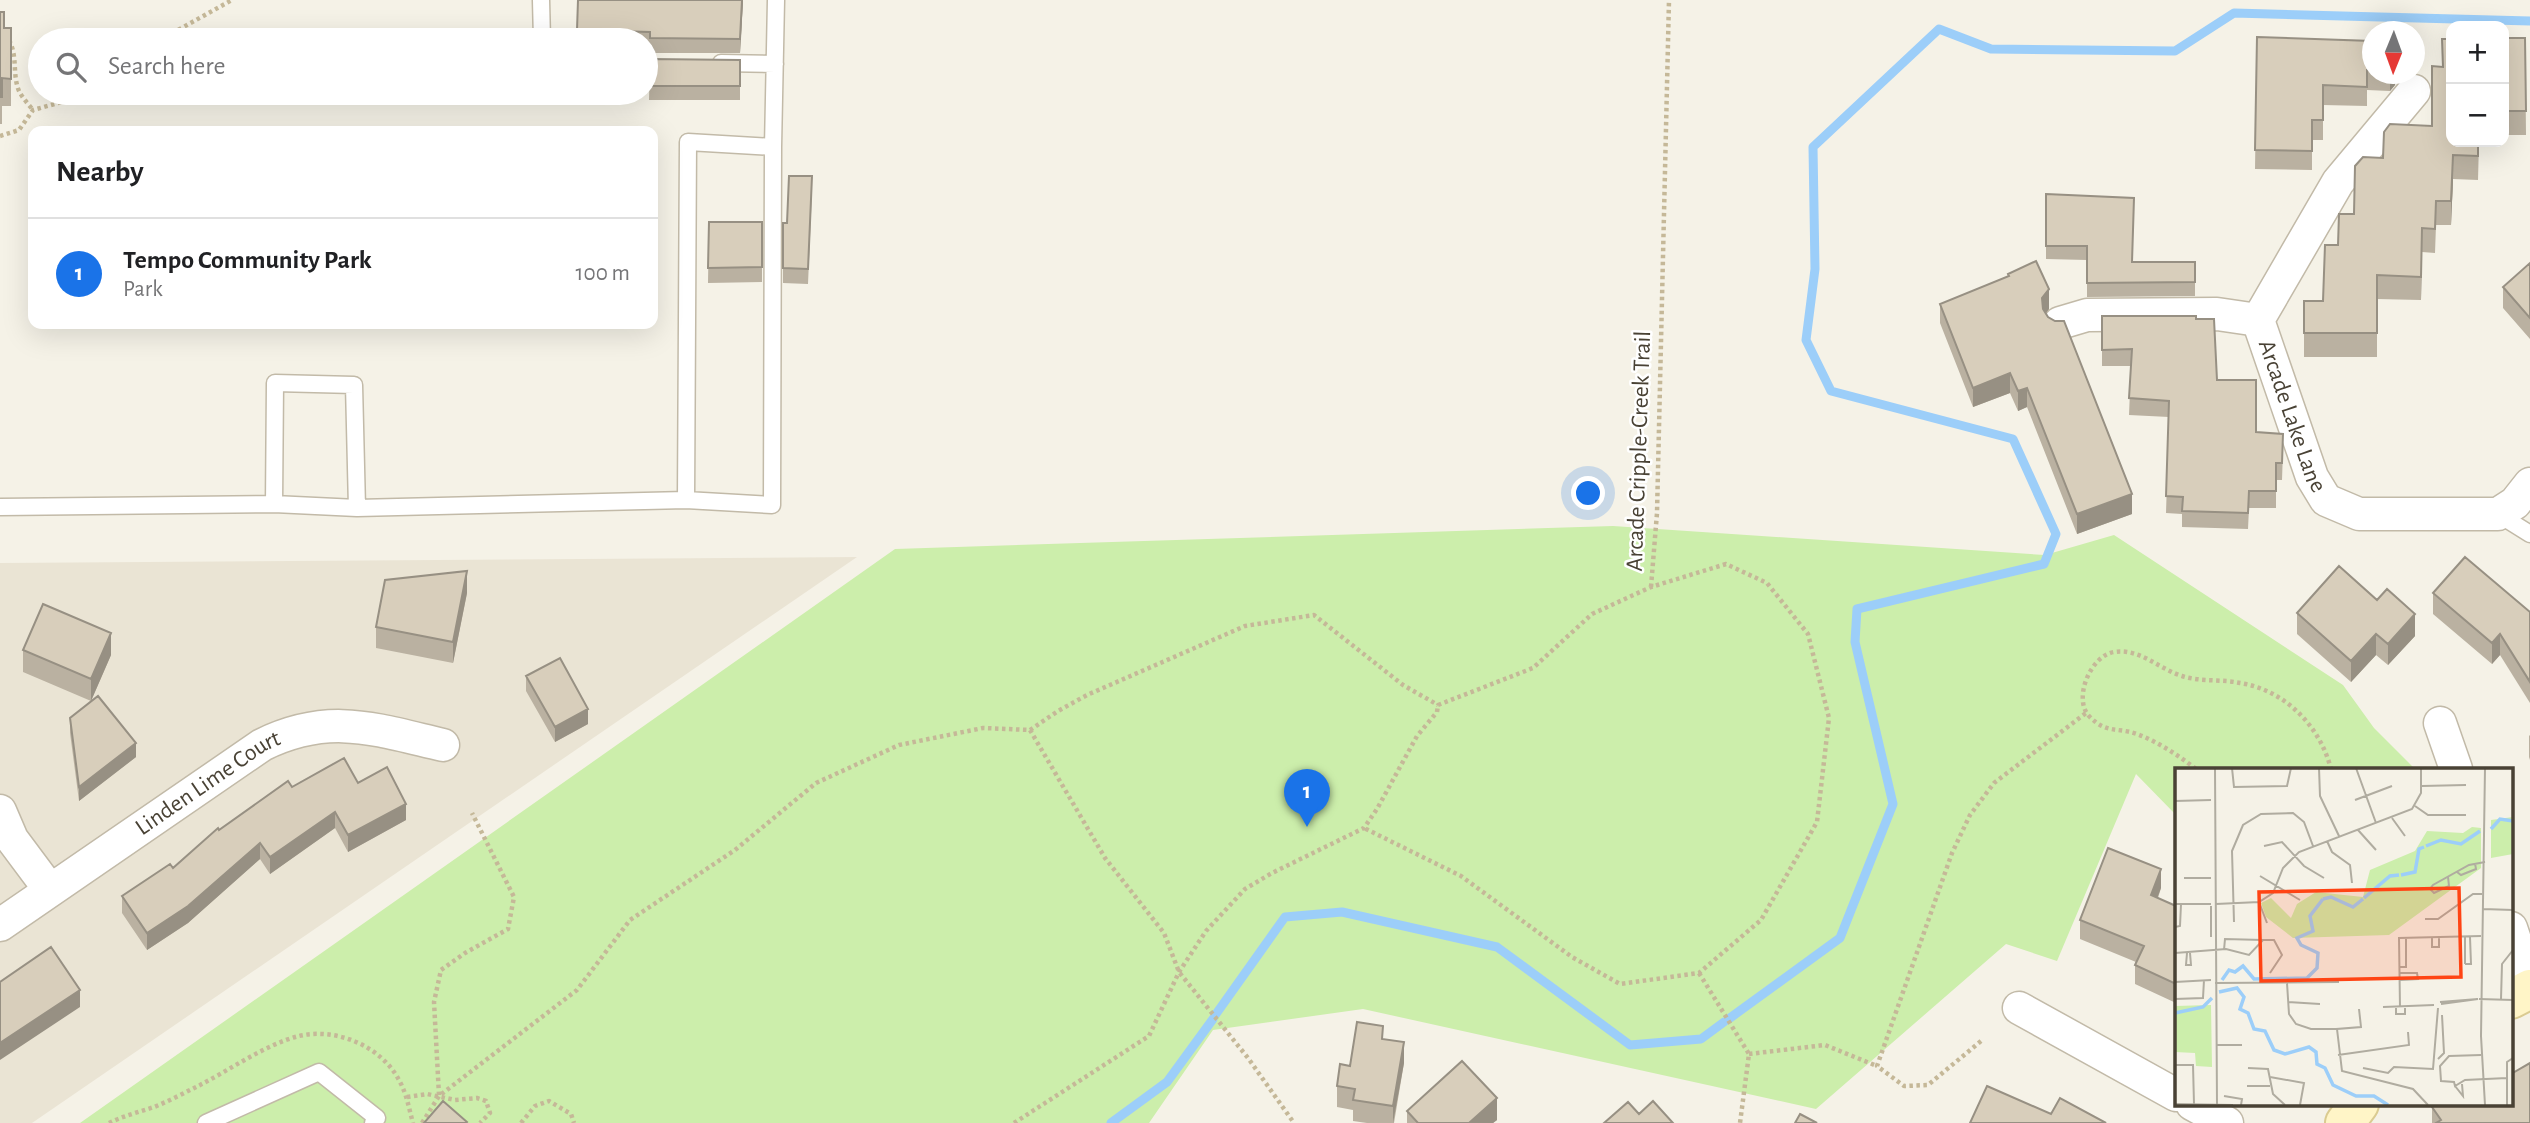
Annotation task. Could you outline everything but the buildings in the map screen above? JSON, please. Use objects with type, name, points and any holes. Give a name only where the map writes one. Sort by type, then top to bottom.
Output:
[{"type":"street","name":"Arcade Lake Lane","points":[[2414,91],[2338,182],[2258,320],[2312,477],[2326,500],[2359,514],[2498,514]]},
{"type":"street","name":"Arcade Lake Lane","points":[[2060,323],[2087,314],[2217,314],[2258,320]]},
{"type":"street","points":[[2498,514],[2515,503],[2530,484]]},
{"type":"street","points":[[2440,723],[2456,768]]},
{"type":"street","name":"Linden Lime Court","points":[[0,925],[262,745],[282,735],[303,729],[346,725],[443,745]]},
{"type":"street","points":[[0,811],[12,839],[50,890]]},
{"type":"street","points":[[2512,931],[2530,986],[2512,998]]},
{"type":"street","points":[[2019,1008],[2175,1094]]},
{"type":"street","points":[[2196,1106],[2227,1123]]},
{"type":"street","points":[[2345,1123],[2358,1106]]},
{"type":"lane","points":[[541,0],[542,28]]},
{"type":"lane","points":[[0,507],[274,503],[357,508],[685,500],[772,505],[776,0]]},
{"type":"lane","points":[[710,63],[775,64]]},
{"type":"lane","points":[[685,500],[688,142],[773,147]]},
{"type":"lane","points":[[274,503],[275,383],[354,385],[357,508]]},
{"type":"lane","points":[[2498,514],[2530,534]]},
{"type":"lane","points":[[206,1123],[319,1072],[375,1121]]},
{"type":"path","points":[[182,28],[232,0]]},
{"type":"path","name":"Arcade Cripple-Creek Trail","points":[[1438,705],[1533,668],[1592,614],[1651,587],[1657,513],[1669,0]]},
{"type":"path","points":[[5,33],[15,52],[15,76],[19,92],[28,104]]},
{"type":"path","points":[[29,105],[33,110]]},
{"type":"path","points":[[0,136],[19,130],[33,110],[51,105]]},
{"type":"path","points":[[1364,828],[1461,876],[1572,957],[1620,984],[1699,973],[1761,920],[1817,822],[1829,718],[1808,634],[1767,583],[1726,564],[1651,587]]},
{"type":"path","points":[[422,1123],[439,1096],[577,990],[630,920],[735,850],[816,783],[900,745],[982,728],[1030,730],[1087,695],[1245,626],[1314,615],[1403,685],[1438,705],[1437,712],[1417,736],[1364,828],[1245,889],[1206,931],[1179,972],[1149,1036],[1014,1123]]},
{"type":"path","points":[[2195,768],[2178,755],[2135,733],[2102,729],[2086,713],[2083,692],[2087,675],[2095,662],[2111,652],[2133,652],[2186,678],[2242,683],[2274,693],[2302,716],[2317,735],[2331,768]]},
{"type":"path","points":[[1877,1066],[1952,853],[1970,815],[1994,783],[2086,713]]},
{"type":"path","points":[[1030,730],[1105,858],[1164,933],[1179,972],[1248,1058],[1294,1123]]},
{"type":"path","points":[[439,1096],[435,1002],[441,970],[508,929],[514,897],[472,813]]},
{"type":"path","points":[[1699,973],[1749,1054],[1740,1123]]},
{"type":"path","points":[[1749,1054],[1825,1045],[1877,1066],[1904,1086],[1928,1085],[1981,1041]]},
{"type":"path","points":[[407,1097],[427,1094],[455,1100],[477,1098],[486,1101],[490,1113],[480,1123]]},
{"type":"path","points":[[521,1123],[535,1106],[549,1101],[570,1114],[573,1123]]},
{"type":"shaded area","points":[[857,557],[32,1123],[0,1123],[0,563]]},
{"type":"green space","points":[[1613,526],[2045,555],[2114,535],[2343,685],[2374,728],[2414,768],[2175,768],[2175,814],[2136,774],[2057,961],[2006,944],[1816,1109],[1363,1009],[1213,1030],[1149,1123],[80,1123],[895,549]]},
{"type":"waterway","points":[[1730,1018],[1840,938],[1893,804],[1855,642],[1857,609],[2044,564],[2056,534],[2013,439],[1831,391],[1806,340],[1815,269],[1813,147],[1939,29],[1991,49],[2175,51],[2234,13],[2530,21]]},
{"type":"waterway","points":[[1216,1014],[1285,917],[1342,912],[1497,947],[1630,1045],[1701,1039],[1724,1022]]},
{"type":"waterway","points":[[1111,1123],[1167,1082],[1213,1019]]},
{"type":"place","name":"Tempo Community Park","points":[[1307,827]]}]
